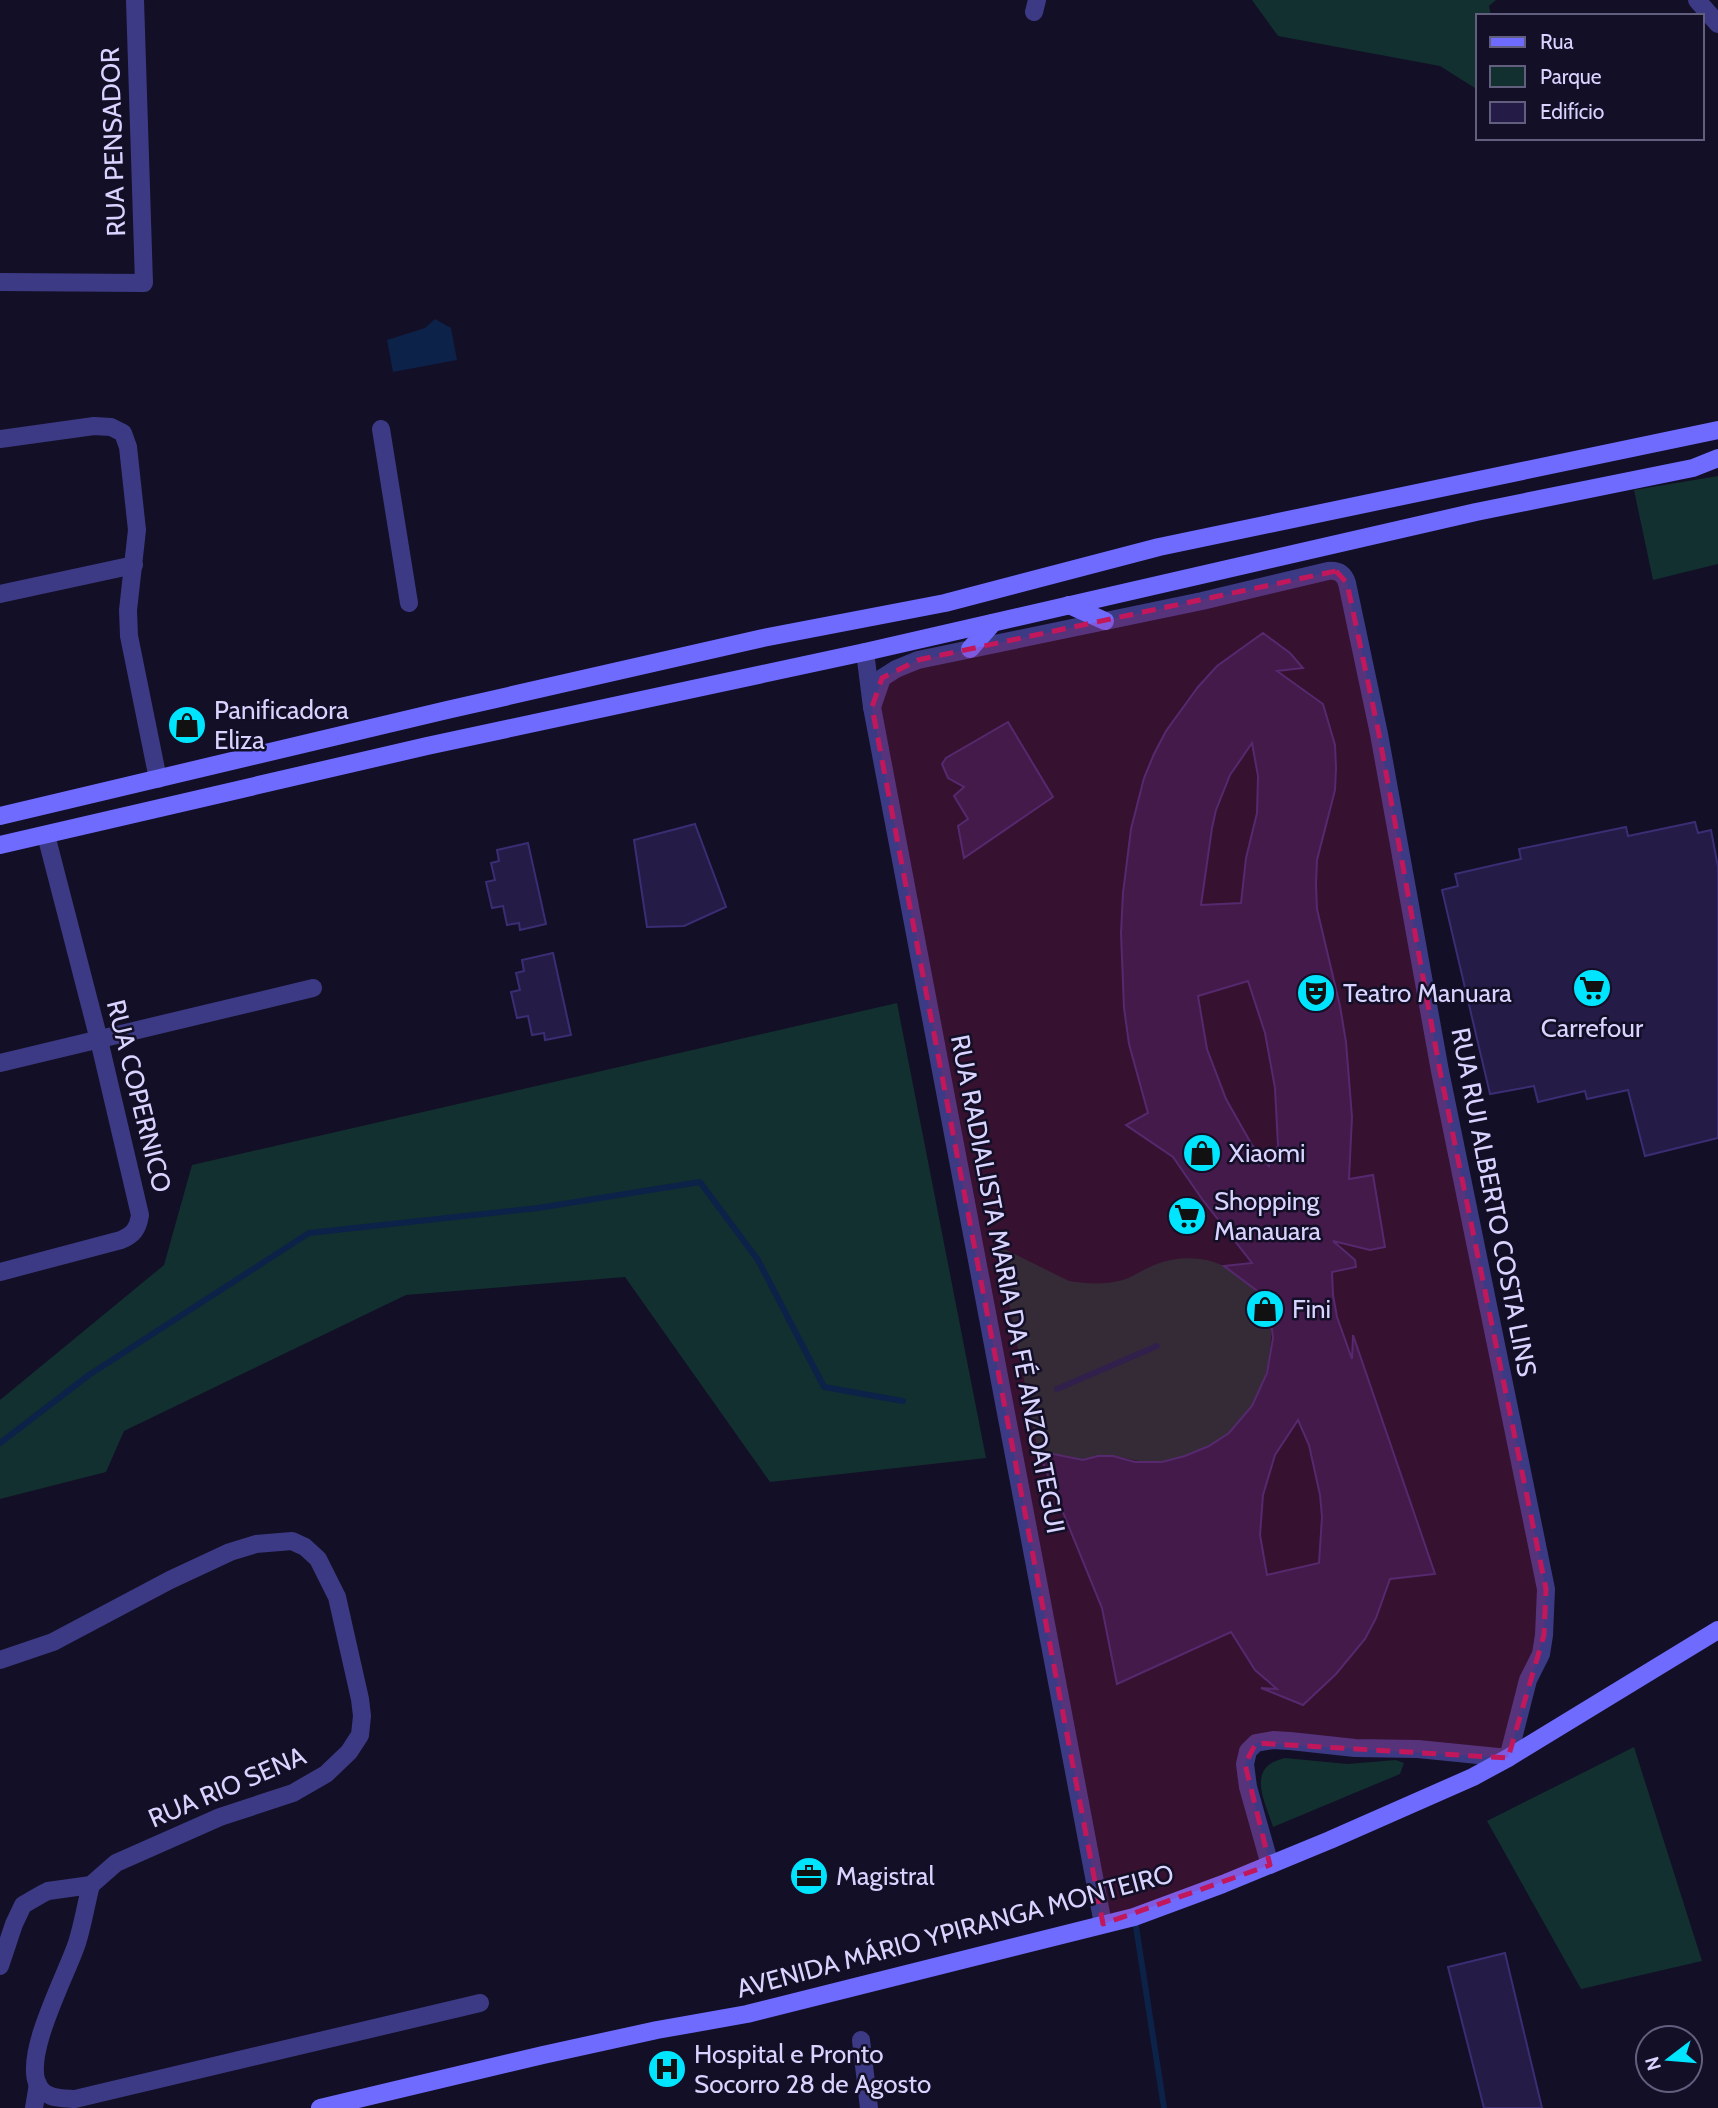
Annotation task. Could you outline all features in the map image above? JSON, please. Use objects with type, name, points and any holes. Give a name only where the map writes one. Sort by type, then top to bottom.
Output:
[{"type":"main road","points":[[0,816],[763,638],[945,603],[1159,547],[1718,430]]},
{"type":"main road","points":[[1693,468],[1718,458]]},
{"type":"main road","points":[[0,845],[427,746],[865,652],[1476,512],[1718,465]]},
{"type":"main road","points":[[1069,606],[1105,621]]},
{"type":"main road","points":[[970,649],[993,623]]},
{"type":"main road","name":"AVENIDA MÁRIO YPIRANGA MONTEIRO","points":[[320,2108],[556,2052],[747,2014],[1104,1924],[1167,1905],[1270,1865],[1473,1777],[1718,1630]]},
{"type":"street","name":"RUA PENSADOR","points":[[0,282],[144,283],[135,0]]},
{"type":"street","points":[[1697,0],[1718,24]]},
{"type":"street","points":[[0,439],[94,426],[111,427],[122,433],[128,447],[137,530],[128,610],[128,636],[158,779]]},
{"type":"street","points":[[381,429],[409,603]]},
{"type":"street","points":[[0,594],[134,565]]},
{"type":"street","name":"RUA RUI ALBERTO COSTA LINS","points":[[872,707],[882,678],[918,660],[1202,601],[1332,570],[1344,576],[1355,612],[1443,1085],[1546,1589],[1541,1654],[1528,1681],[1508,1758]]},
{"type":"street","name":"RUA RADIALISTA MARIA DA FÉ ANZOATEGUI","points":[[865,652],[872,707],[1104,1924]]},
{"type":"street","name":"RUA COPERNICO","points":[[0,1272],[121,1240],[129,1236],[139,1223],[138,1206],[99,1040],[46,835]]},
{"type":"street","points":[[0,1063],[313,988]]},
{"type":"street","name":"RUA RIO SENA","points":[[0,1660],[52,1642],[192,1569],[256,1544],[292,1541],[305,1547],[318,1559],[337,1597],[362,1716],[360,1735],[349,1752],[326,1774],[293,1793],[220,1817],[177,1835],[116,1863],[91,1885]]},
{"type":"street","points":[[1270,1865],[1248,1787],[1245,1764],[1248,1751],[1256,1743],[1281,1741],[1355,1748],[1431,1750],[1508,1758]]},
{"type":"street","points":[[0,1966],[23,1905],[48,1891],[91,1885],[77,1943],[42,2030],[35,2075],[38,2084],[48,2095],[56,2098],[75,2099],[480,2003]]},
{"type":"street","points":[[861,2040],[869,2108]]},
{"type":"street","points":[[34,2108],[38,2084]]},
{"type":"highlighted area","points":[[1336,571],[1347,583],[1379,734],[1440,1071],[1546,1589],[1544,1635],[1508,1758],[1256,1743],[1245,1764],[1270,1865],[1103,1924],[872,707],[882,678],[918,660]]},
{"type":"green space","points":[[1252,0],[1496,0],[1489,6],[1491,14],[1476,14],[1476,89],[1440,66],[1278,36]]},
{"type":"green space","points":[[1718,476],[1718,564],[1653,580],[1634,490]]},
{"type":"green space","points":[[897,1003],[986,1458],[770,1482],[625,1277],[406,1295],[124,1431],[106,1472],[0,1499],[0,1400],[164,1265],[192,1165]]},
{"type":"green space","points":[[998,1246],[1069,1281],[1082,1283],[1123,1280],[1165,1261],[1182,1259],[1200,1259],[1225,1267],[1268,1299],[1271,1328],[1269,1356],[1263,1381],[1252,1405],[1237,1425],[1217,1442],[1192,1454],[1163,1462],[1107,1456],[1074,1460],[1038,1451]]},
{"type":"green space","points":[[1634,1747],[1702,1961],[1581,1989],[1487,1821]]},
{"type":"green space","points":[[1285,1758],[1347,1764],[1396,1760],[1404,1763],[1400,1774],[1273,1827],[1263,1796],[1262,1777],[1265,1769],[1273,1762]]},
{"type":"water","points":[[435,319],[451,328],[457,360],[393,372],[387,340],[425,328]]},
{"type":"building","points":[[1263,633],[1290,653],[1303,668],[1277,671],[1323,704],[1335,745],[1335,790],[1317,860],[1317,909],[1346,1042],[1352,1117],[1349,1179],[1373,1175],[1385,1247],[1370,1250],[1333,1241],[1355,1260],[1356,1267],[1332,1272],[1333,1295],[1337,1317],[1352,1359],[1353,1335],[1435,1574],[1390,1579],[1365,1639],[1336,1674],[1303,1705],[1261,1688],[1277,1689],[1255,1670],[1231,1632],[1117,1684],[1102,1608],[1038,1451],[1083,1460],[1113,1456],[1135,1462],[1162,1462],[1185,1456],[1209,1446],[1229,1433],[1252,1406],[1267,1373],[1273,1338],[1268,1299],[1224,1266],[1252,1263],[1173,1157],[1126,1125],[1148,1113],[1129,1044],[1124,1008],[1121,933],[1131,829],[1144,778],[1166,731],[1217,666]],"holes":[[[1252,743],[1258,776],[1257,813],[1246,858],[1241,903],[1201,905],[1216,810],[1230,775]],[[1248,981],[1265,1033],[1275,1088],[1278,1146],[1269,1166],[1252,1145],[1226,1099],[1207,1049],[1198,996]],[[1298,1420],[1309,1445],[1320,1495],[1322,1517],[1319,1563],[1267,1575],[1260,1535],[1263,1495],[1275,1455]]]},
{"type":"building","points":[[1008,722],[1053,797],[964,858],[958,826],[968,819],[954,796],[964,787],[948,778],[942,764],[946,758]]},
{"type":"building","name":"Carrefour","points":[[1695,822],[1698,833],[1711,830],[1718,867],[1718,1138],[1645,1156],[1628,1090],[1587,1099],[1585,1091],[1538,1102],[1534,1086],[1490,1094],[1442,890],[1458,886],[1455,874],[1521,859],[1519,849],[1626,827],[1628,836]]},
{"type":"building","points":[[695,824],[726,907],[684,926],[647,927],[634,840]]},
{"type":"building","points":[[528,843],[546,924],[520,930],[519,923],[507,925],[503,906],[492,908],[486,882],[495,880],[491,863],[499,861],[497,850]]},
{"type":"building","points":[[553,953],[571,1035],[545,1040],[544,1033],[532,1035],[528,1016],[517,1018],[511,992],[520,990],[516,973],[524,971],[522,960]]},
{"type":"building","points":[[1505,1953],[1542,2108],[1484,2108],[1448,1967]]},
{"type":"waterway","points":[[0,1443],[89,1375],[309,1233],[538,1208],[700,1182],[758,1260],[824,1387],[903,1401]]},
{"type":"waterway","points":[[1057,1389],[1157,1346]]},
{"type":"waterway","points":[[1135,1920],[1164,2108]]},
{"type":"place","name":"Panificadora Eliza","points":[[187,725]]},
{"type":"place","name":"Carrefour","points":[[1592,988]]},
{"type":"place","name":"Teatro Manuara","points":[[1316,993]]},
{"type":"place","name":"Xiaomi","points":[[1202,1153]]},
{"type":"place","name":"Shopping Manauara","points":[[1187,1216]]},
{"type":"place","name":"Fini","points":[[1265,1309]]},
{"type":"place","name":"Magistral","points":[[809,1876]]},
{"type":"place","name":"Hospital e Pronto Socorro 28 de Agosto","points":[[667,2069]]}]
